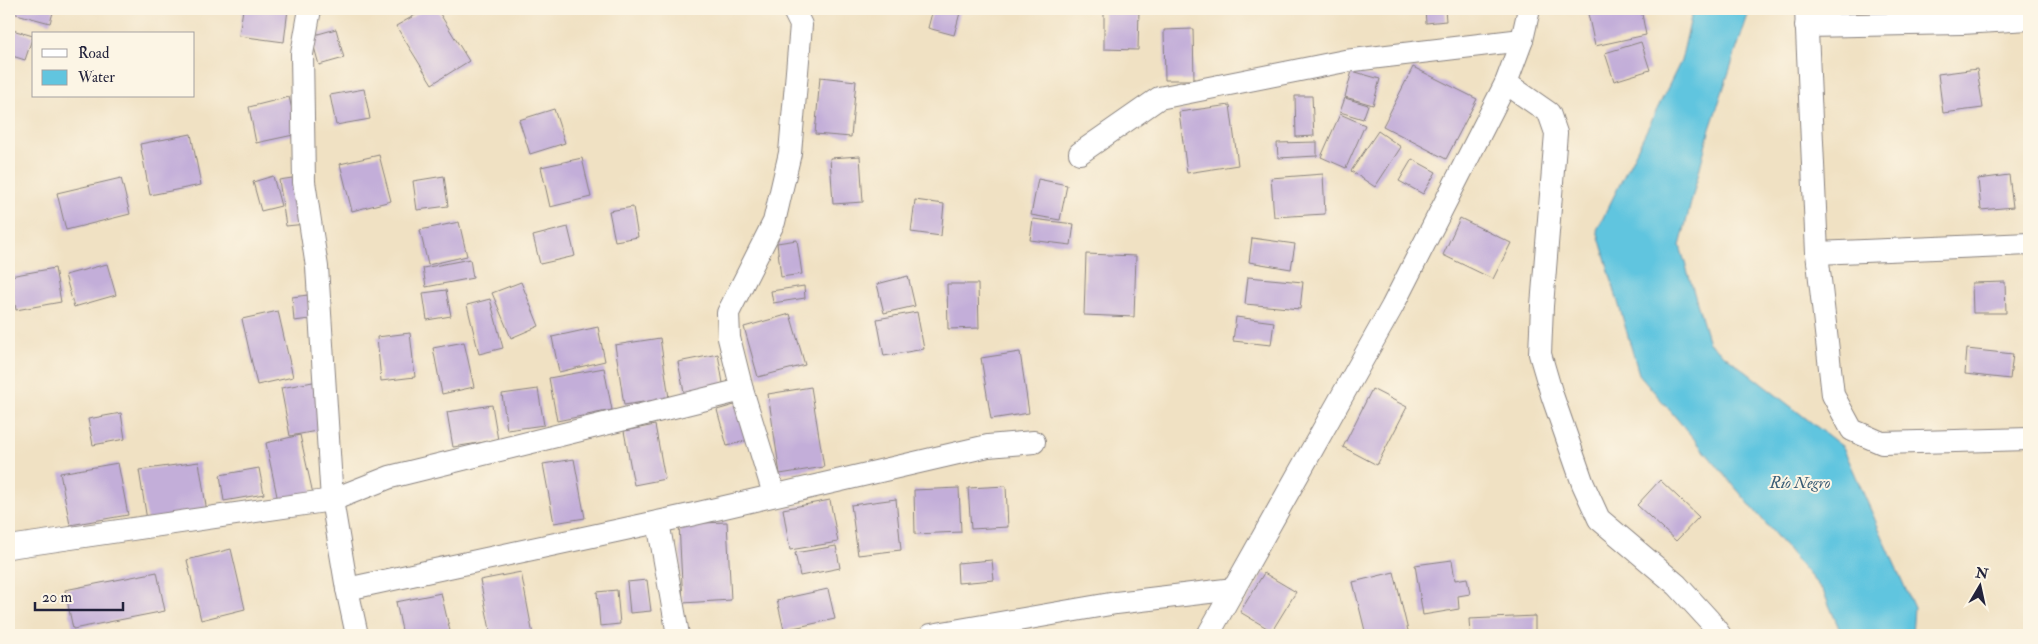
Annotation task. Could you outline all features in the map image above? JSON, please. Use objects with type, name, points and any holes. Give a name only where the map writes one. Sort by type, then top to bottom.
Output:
[{"type":"street","points":[[310,9],[302,54],[304,182],[317,267],[332,500],[346,589],[357,635]]},
{"type":"street","points":[[774,494],[742,390],[729,338],[728,313],[774,222],[790,153],[801,26],[793,9]]},
{"type":"street","points":[[1208,635],[1392,307],[1506,83],[1522,40],[1529,9]]},
{"type":"street","points":[[2029,19],[1962,23],[1806,18],[1816,253],[1833,395],[1852,430],[1882,443],[2029,439]]},
{"type":"street","points":[[1080,153],[1159,98],[1345,61],[1522,40]]},
{"type":"street","points":[[1506,83],[1549,113],[1556,133],[1540,354],[1583,484],[1600,519],[1677,585],[1720,635]]},
{"type":"street","points":[[1816,253],[2029,244]]},
{"type":"street","points":[[9,547],[332,500],[390,477],[742,390]]},
{"type":"street","points":[[346,589],[658,522],[988,446],[1034,442]]},
{"type":"street","points":[[658,522],[678,635]]},
{"type":"street","points":[[931,635],[1116,603],[1234,589]]},
{"type":"water","name":"Río Negro","points":[[1693,9],[1750,9],[1709,132],[1680,246],[1709,343],[1843,447],[1914,608],[1912,635],[1842,635],[1823,591],[1639,374],[1597,230],[1681,61]]},
{"type":"building","points":[[9,9],[54,9],[50,23],[9,12]]},
{"type":"building","points":[[243,9],[288,9],[284,42],[239,36]]},
{"type":"building","points":[[426,9],[437,9],[469,61],[432,84],[396,26]]},
{"type":"building","points":[[933,9],[961,9],[954,35],[928,28]]},
{"type":"building","points":[[1104,9],[1139,9],[1138,50],[1104,49]]},
{"type":"building","points":[[1425,9],[1445,9],[1446,21],[1426,23]]},
{"type":"building","points":[[1587,9],[1641,9],[1646,35],[1595,46]]},
{"type":"building","points":[[9,29],[32,36],[25,60],[9,55]]},
{"type":"building","points":[[336,29],[344,58],[319,65],[311,36]]},
{"type":"building","points":[[1193,29],[1194,80],[1165,80],[1164,30]]},
{"type":"building","points":[[1641,42],[1650,70],[1614,81],[1605,53]]},
{"type":"building","points":[[1413,67],[1477,99],[1446,159],[1383,126]]},
{"type":"building","points":[[1977,69],[1983,108],[1943,113],[1938,74]]},
{"type":"building","points":[[1352,71],[1380,79],[1373,105],[1345,97]]},
{"type":"building","points":[[820,77],[856,81],[851,137],[815,134]]},
{"type":"building","points":[[364,89],[370,119],[336,125],[330,95]]},
{"type":"building","points":[[1295,96],[1312,96],[1314,136],[1296,137]]},
{"type":"building","points":[[289,97],[298,134],[256,143],[249,107]]},
{"type":"building","points":[[1345,98],[1368,105],[1363,119],[1340,112]]},
{"type":"building","points":[[1230,105],[1238,165],[1187,173],[1179,112]]},
{"type":"building","points":[[554,109],[565,143],[530,154],[519,120]]},
{"type":"building","points":[[1340,114],[1365,125],[1346,168],[1321,157]]},
{"type":"building","points":[[1378,131],[1401,147],[1375,187],[1351,171]]},
{"type":"building","points":[[191,134],[201,185],[150,195],[140,144]]},
{"type":"building","points":[[1317,142],[1317,156],[1278,158],[1277,143]]},
{"type":"building","points":[[379,155],[391,201],[352,211],[340,164]]},
{"type":"building","points":[[860,156],[863,202],[833,204],[830,158]]},
{"type":"building","points":[[582,158],[591,197],[550,207],[541,167]]},
{"type":"building","points":[[1412,159],[1436,172],[1423,194],[1399,181]]},
{"type":"building","points":[[1323,174],[1325,214],[1274,217],[1271,178]]},
{"type":"building","points":[[2009,175],[2013,207],[1981,210],[1978,179]]},
{"type":"building","points":[[273,176],[281,206],[261,211],[253,182]]},
{"type":"building","points":[[444,176],[448,206],[417,210],[413,181]]},
{"type":"building","points":[[299,177],[306,224],[286,226],[279,180]]},
{"type":"building","points":[[121,178],[130,214],[66,230],[57,193]]},
{"type":"building","points":[[1038,179],[1067,185],[1060,220],[1031,215]]},
{"type":"building","points":[[915,200],[944,204],[941,236],[911,232]]},
{"type":"building","points":[[633,207],[638,237],[615,241],[609,211]]},
{"type":"building","points":[[1460,218],[1511,243],[1493,279],[1443,255]]},
{"type":"building","points":[[1033,219],[1074,224],[1071,245],[1030,240]]},
{"type":"building","points":[[459,222],[467,256],[428,265],[420,230]]},
{"type":"building","points":[[568,227],[575,256],[540,264],[533,236]]},
{"type":"building","points":[[1252,238],[1295,244],[1291,269],[1249,262]]},
{"type":"building","points":[[797,240],[802,274],[781,277],[777,243]]},
{"type":"building","points":[[1086,254],[1136,256],[1134,317],[1084,315]]},
{"type":"building","points":[[470,259],[473,278],[426,287],[423,268]]},
{"type":"building","points":[[107,264],[116,295],[74,307],[65,275]]},
{"type":"building","points":[[55,268],[61,302],[16,310],[10,276]]},
{"type":"building","points":[[908,276],[915,306],[884,313],[877,284]]},
{"type":"building","points":[[1248,277],[1303,282],[1300,309],[1245,304]]},
{"type":"building","points":[[521,282],[539,326],[511,338],[492,293]]},
{"type":"building","points":[[2005,282],[2006,313],[1973,313],[1972,283]]},
{"type":"building","points":[[947,284],[978,284],[979,328],[948,329]]},
{"type":"building","points":[[804,286],[805,298],[773,303],[771,291]]},
{"type":"building","points":[[446,290],[451,316],[427,320],[423,293]]},
{"type":"building","points":[[308,295],[310,319],[294,321],[292,297]]},
{"type":"building","points":[[490,299],[503,348],[479,354],[467,305]]},
{"type":"building","points":[[278,311],[293,377],[257,385],[242,319]]},
{"type":"building","points":[[917,312],[924,349],[884,356],[877,319]]},
{"type":"building","points":[[790,314],[805,365],[758,377],[744,327]]},
{"type":"building","points":[[1236,317],[1274,322],[1271,345],[1233,341]]},
{"type":"building","points":[[598,327],[605,361],[559,372],[552,337]]},
{"type":"building","points":[[410,333],[415,377],[381,381],[377,337]]},
{"type":"building","points":[[660,338],[669,398],[624,405],[615,345]]},
{"type":"building","points":[[464,342],[474,387],[442,394],[433,348]]},
{"type":"building","points":[[1967,349],[2013,354],[2010,379],[1965,374]]},
{"type":"building","points":[[1020,352],[1029,413],[991,419],[981,358]]},
{"type":"building","points":[[718,354],[724,389],[685,397],[678,362]]},
{"type":"building","points":[[604,368],[612,410],[557,421],[549,378]]},
{"type":"building","points":[[318,381],[327,429],[290,436],[281,388]]},
{"type":"building","points":[[811,387],[824,467],[780,474],[768,394]]},
{"type":"building","points":[[538,389],[544,425],[507,430],[502,394]]},
{"type":"building","points":[[1372,389],[1407,407],[1377,465],[1343,447]]},
{"type":"building","points":[[738,404],[748,440],[727,446],[717,410]]},
{"type":"building","points":[[492,405],[498,440],[453,447],[447,412]]},
{"type":"building","points":[[121,413],[125,439],[93,445],[88,419]]},
{"type":"building","points":[[655,425],[665,479],[634,485],[624,431]]},
{"type":"building","points":[[300,435],[313,494],[278,501],[266,443]]},
{"type":"building","points":[[574,459],[585,518],[554,523],[543,464]]},
{"type":"building","points":[[199,462],[207,512],[147,520],[139,470]]},
{"type":"building","points":[[118,463],[128,515],[70,525],[60,473]]},
{"type":"building","points":[[259,468],[264,494],[224,501],[220,475]]},
{"type":"building","points":[[1660,480],[1699,517],[1676,541],[1637,505]]},
{"type":"building","points":[[1006,486],[1008,527],[971,529],[968,488]]},
{"type":"building","points":[[959,488],[961,532],[915,534],[914,490]]},
{"type":"building","points":[[896,499],[901,550],[858,555],[851,505]]},
{"type":"building","points":[[830,500],[838,542],[790,550],[783,509]]},
{"type":"building","points":[[727,522],[731,600],[683,603],[679,524]]},
{"type":"building","points":[[836,546],[840,568],[800,576],[795,553]]},
{"type":"building","points":[[231,549],[245,609],[201,620],[187,560]]},
{"type":"building","points":[[992,560],[994,580],[958,583],[957,563]]},
{"type":"building","points":[[1452,560],[1455,580],[1467,578],[1470,594],[1458,596],[1459,609],[1423,615],[1415,565]]},
{"type":"building","points":[[157,572],[165,611],[73,629],[65,590]]},
{"type":"building","points":[[521,572],[533,635],[491,635],[480,580]]},
{"type":"building","points":[[1394,572],[1409,635],[1366,635],[1353,582]]},
{"type":"building","points":[[1264,573],[1296,592],[1272,631],[1240,612]]},
{"type":"building","points":[[647,580],[651,611],[630,613],[627,582]]},
{"type":"building","points":[[828,589],[835,619],[784,630],[777,600]]},
{"type":"building","points":[[617,590],[620,624],[600,626],[597,592]]},
{"type":"building","points":[[441,593],[450,631],[429,635],[403,635],[396,602]]},
{"type":"building","points":[[1535,616],[1535,635],[1470,635],[1469,619]]}]
